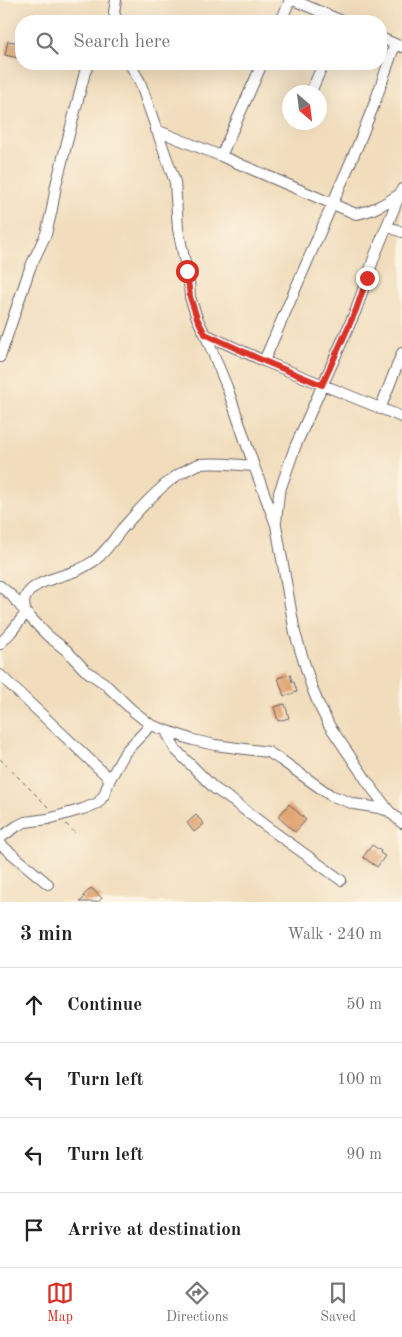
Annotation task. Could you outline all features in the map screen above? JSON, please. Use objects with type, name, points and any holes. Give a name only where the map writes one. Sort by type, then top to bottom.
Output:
[{"type":"street","points":[[114,15],[116,0]]},
{"type":"street","points":[[284,15],[291,0],[327,15]]},
{"type":"street","points":[[264,361],[358,145],[399,45],[387,40]]},
{"type":"street","points":[[0,357],[30,268],[46,234],[58,175],[86,70]]},
{"type":"street","points":[[133,70],[140,82],[175,182],[178,229],[188,277],[190,297],[197,318],[227,387],[276,525],[296,633],[318,703],[336,737],[389,811],[402,823]]},
{"type":"street","points":[[221,156],[259,70]]},
{"type":"street","points":[[314,85],[320,70]]},
{"type":"street","points":[[156,130],[356,214],[378,207],[401,192]]},
{"type":"street","points":[[276,525],[279,494],[295,447],[356,310],[375,255],[401,192]]},
{"type":"street","points":[[387,226],[402,232]]},
{"type":"street","points":[[205,334],[264,361],[402,417]]},
{"type":"street","points":[[380,409],[402,353]]},
{"type":"street","points":[[0,644],[26,613],[24,602],[27,594],[33,587],[77,571],[95,560],[146,504],[180,473],[199,464],[254,466]]},
{"type":"street","points":[[0,586],[12,596],[47,635],[66,650],[85,670],[104,683],[151,725],[193,740],[268,752],[337,798],[354,804],[389,811]]},
{"type":"street","points":[[0,675],[110,779]]},
{"type":"street","points":[[0,838],[25,822],[48,819],[98,803],[126,751],[151,725]]},
{"type":"street","points":[[166,731],[175,749],[214,788],[341,880]]},
{"type":"street","points":[[0,845],[48,884]]},
{"type":"path","points":[[0,759],[77,834]]},
{"type":"building","points":[[8,41],[15,42],[15,57],[5,55]]},
{"type":"building","points":[[290,674],[297,692],[284,696],[278,678]]},
{"type":"building","points":[[285,704],[289,718],[278,721],[274,707]]},
{"type":"building","points":[[289,804],[306,820],[295,832],[278,817]]},
{"type":"building","points":[[196,815],[204,824],[194,832],[187,823]]},
{"type":"building","points":[[372,845],[385,856],[377,867],[363,857]]},
{"type":"building","points":[[91,888],[102,898],[98,902],[80,902],[85,897],[83,896]]},
{"type":"route","points":[[187,271],[190,297],[205,334],[322,385],[356,310],[367,278]]}]
